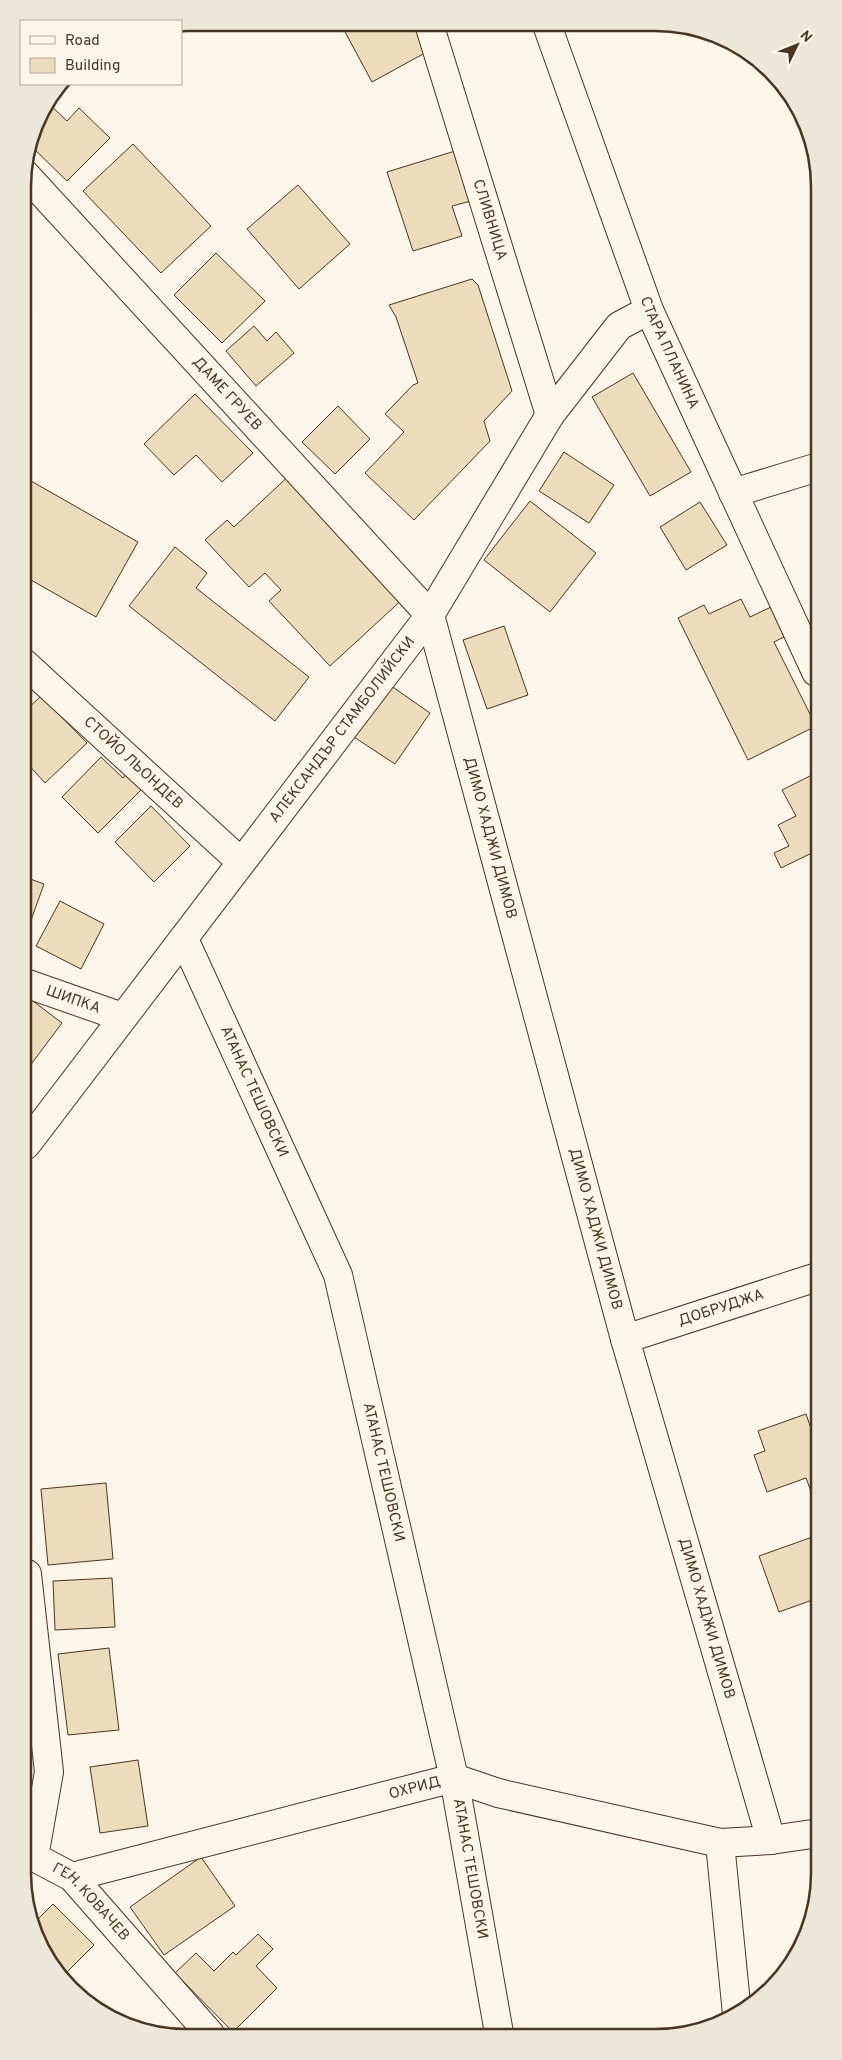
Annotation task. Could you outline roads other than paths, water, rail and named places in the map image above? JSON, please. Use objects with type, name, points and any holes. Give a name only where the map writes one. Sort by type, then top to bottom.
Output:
[{"type":"street","name":"СЛИВНИЦА","points":[[431,31],[550,415]]},
{"type":"street","name":"СТАРА ПЛАНИНА","points":[[549,31],[649,310],[811,661]]},
{"type":"street","name":"ДАМЕ ГРУЕВ","points":[[32,183],[430,615]]},
{"type":"street","name":"АЛЕКСАНДЪР СТАМБОЛИЙСКИ","points":[[31,1139],[122,1017],[184,939],[240,862],[430,615],[550,415],[619,326],[649,310]]},
{"type":"street","points":[[733,493],[811,469]]},
{"type":"street","name":"ДИМО ХАДЖИ ДИМОВ","points":[[430,615],[626,1339],[772,1840]]},
{"type":"street","name":"СТОЙО ЛЬОНДЕВ","points":[[32,670],[240,862]]},
{"type":"street","name":"АТАНАС ТЕШОВСКИ","points":[[184,939],[338,1275],[454,1778],[499,2029]]},
{"type":"street","name":"ШИПКА","points":[[32,985],[122,1017]]},
{"type":"street","name":"ДОБРУДЖА","points":[[626,1339],[810,1279]]},
{"type":"street","name":"ГЕН. КОВАЧЕВ","points":[[31,1611],[49,1772],[31,1855]]},
{"type":"street","name":"ОХРИД","points":[[72,1878],[454,1778],[498,1793],[720,1843],[772,1840],[810,1834]]},
{"type":"street","points":[[720,1843],[736,2006]]},
{"type":"street","name":"ГЕН. КОВАЧЕВ","points":[[31,1860],[72,1878],[206,2029]]}]
